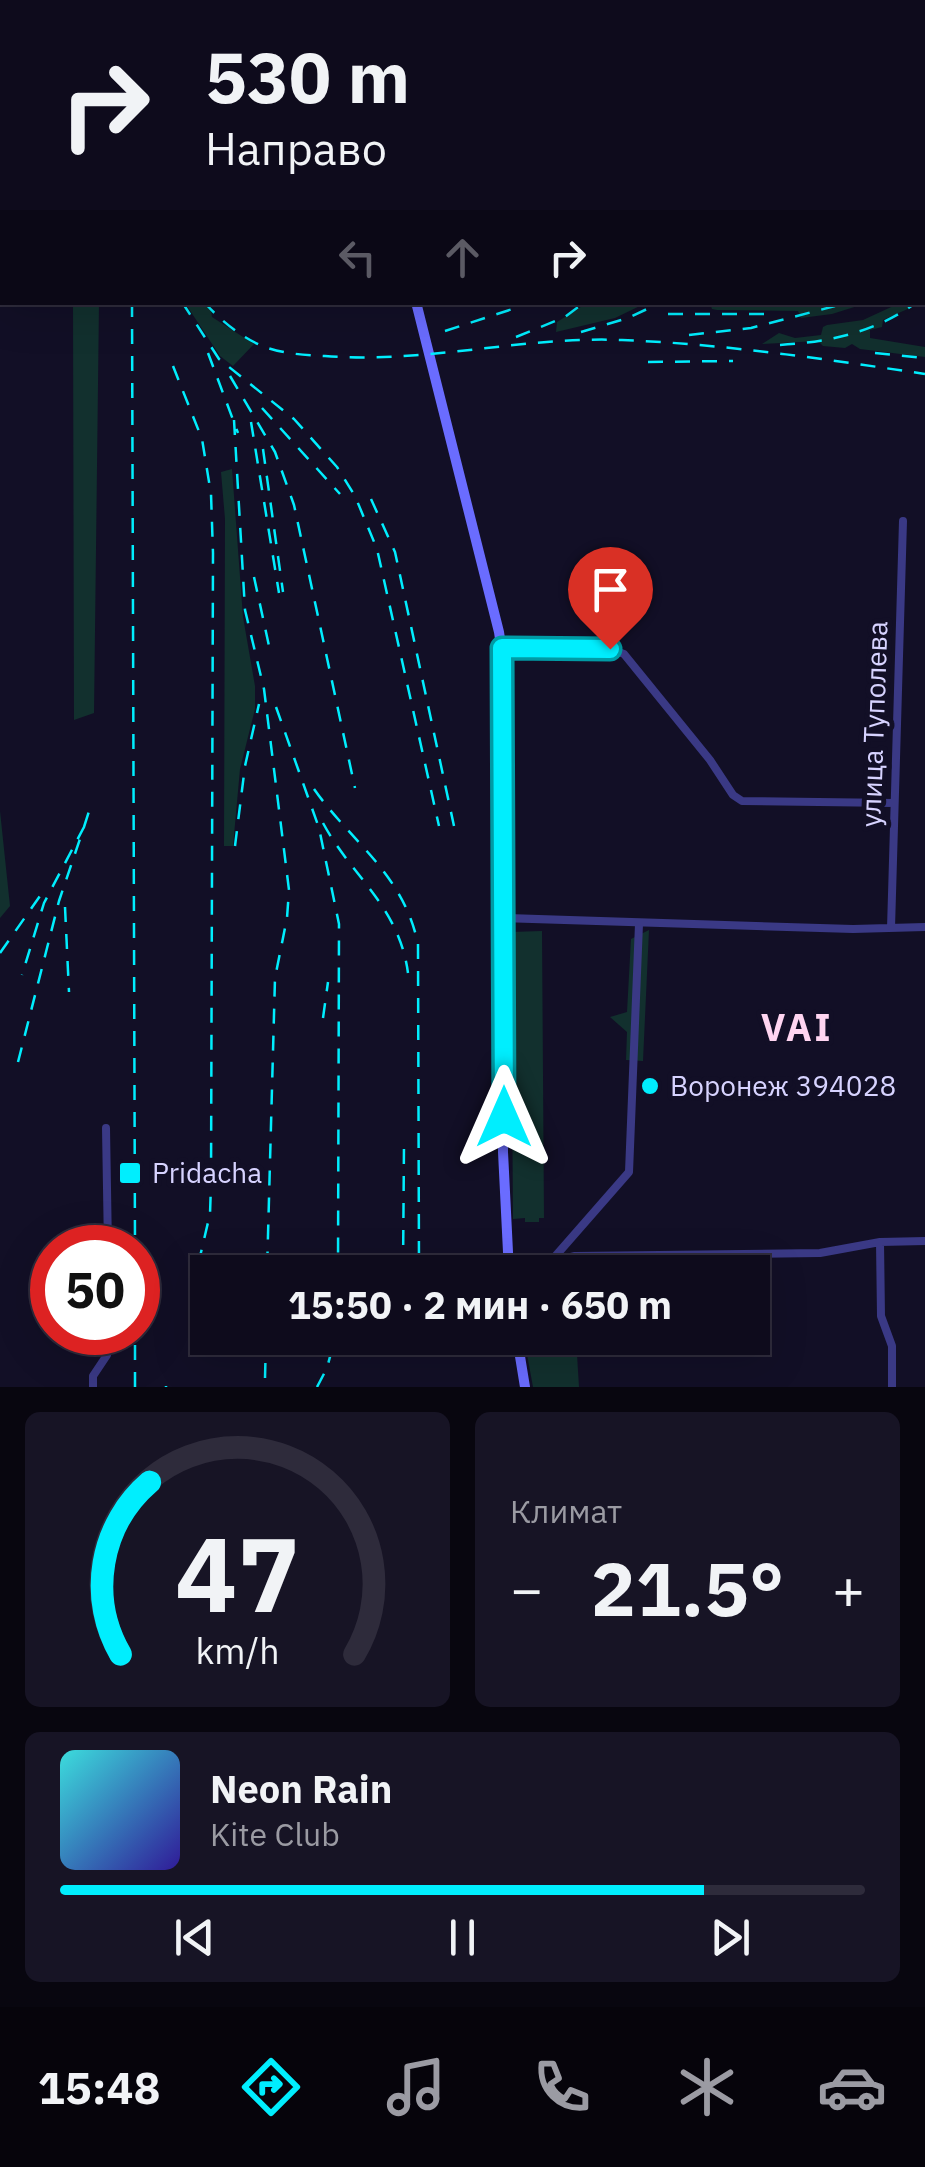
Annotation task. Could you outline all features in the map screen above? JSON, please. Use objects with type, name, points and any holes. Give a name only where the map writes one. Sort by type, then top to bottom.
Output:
[{"type":"main road","points":[[417,305],[502,648],[503,1152],[508,1255]]},
{"type":"main road","points":[[520,1355],[526,1387]]},
{"type":"street","name":"улица Туполева","points":[[890,928],[903,520]]},
{"type":"street","points":[[502,648],[610,649],[624,654],[710,760],[733,795],[742,801],[894,802]]},
{"type":"street","points":[[504,918],[639,924],[925,927]]},
{"type":"street","points":[[557,1255],[629,1172],[639,924]]},
{"type":"street","points":[[106,1128],[108,1225]]},
{"type":"street","points":[[585,1255],[820,1252],[880,1242],[925,1241]]},
{"type":"street","points":[[880,1242],[882,1316],[892,1346],[892,1387]]},
{"type":"street","points":[[93,1387],[93,1376],[108,1355]]},
{"type":"green space","points":[[73,305],[99,305],[94,713],[74,720]]},
{"type":"green space","points":[[186,305],[210,305],[212,317],[254,344],[233,366],[220,356]]},
{"type":"green space","points":[[584,305],[642,305],[615,318],[556,332],[557,322]]},
{"type":"green space","points":[[711,305],[861,305],[801,318],[798,311],[712,309]]},
{"type":"green space","points":[[896,305],[917,305],[883,320],[882,327],[870,330],[870,338],[925,347],[925,357],[860,349],[852,344],[845,348],[823,346],[818,341],[762,344],[779,333],[795,338],[821,335],[827,325],[863,320]]},
{"type":"green space","points":[[232,469],[243,617],[255,709],[240,769],[233,846],[224,846],[225,519],[221,472]]},
{"type":"green space","points":[[0,811],[10,906],[0,918]]},
{"type":"green space","points":[[649,930],[643,1061],[626,1060],[627,1032],[610,1017],[627,1012],[631,939]]},
{"type":"green space","points":[[542,931],[544,1218],[525,1222],[525,1218],[513,1219],[511,932]]},
{"type":"green space","points":[[527,1355],[577,1355],[579,1387],[533,1387]]},
{"type":"railway","points":[[132,305],[135,1225]]},
{"type":"railway","points":[[184,305],[219,359],[294,419],[337,467],[355,496],[377,549],[439,826]]},
{"type":"railway","points":[[207,305],[257,344],[302,355],[400,356],[547,342],[622,340],[736,349],[925,374]]},
{"type":"railway","points":[[445,331],[525,305]]},
{"type":"railway","points":[[516,337],[565,317],[581,305]]},
{"type":"railway","points":[[581,332],[656,305]]},
{"type":"railway","points":[[780,345],[852,334],[912,305]]},
{"type":"railway","points":[[689,335],[751,328],[835,306]]},
{"type":"railway","points":[[668,314],[773,314]]},
{"type":"railway","points":[[208,353],[238,433]]},
{"type":"railway","points":[[875,353],[925,358]]},
{"type":"railway","points":[[648,362],[733,361]]},
{"type":"railway","points":[[173,366],[202,439],[211,494],[213,553],[211,1184],[210,1214],[200,1255]]},
{"type":"railway","points":[[230,376],[275,452],[294,505],[355,788]]},
{"type":"railway","points":[[262,408],[340,494]]},
{"type":"railway","points":[[234,420],[245,610],[264,689],[289,890],[275,978],[267,1255]]},
{"type":"railway","points":[[251,422],[279,593]]},
{"type":"railway","points":[[263,449],[283,592]]},
{"type":"railway","points":[[371,499],[395,552],[454,826]]},
{"type":"railway","points":[[254,577],[271,655]]},
{"type":"railway","points":[[235,846],[245,766],[259,704]]},
{"type":"railway","points":[[276,707],[319,828],[339,924],[338,1255]]},
{"type":"railway","points":[[314,789],[389,878],[411,919],[418,944],[419,1255]]},
{"type":"railway","points":[[84,827],[91,805]]},
{"type":"railway","points":[[323,823],[385,910],[403,950],[408,973]]},
{"type":"railway","points":[[18,1062],[59,901],[84,827],[44,903],[22,975]]},
{"type":"railway","points":[[0,953],[40,896]]},
{"type":"railway","points":[[65,907],[69,992]]},
{"type":"railway","points":[[323,1018],[328,982]]},
{"type":"railway","points":[[403,1255],[404,1144]]},
{"type":"railway","points":[[135,1355],[135,1387]]},
{"type":"railway","points":[[265,1378],[266,1355]]},
{"type":"railway","points":[[317,1387],[330,1355]]},
{"type":"place","name":"Воронеж 394028","points":[[650,1086]]},
{"type":"place","name":"Pridacha","points":[[130,1173]]},
{"type":"district","name":"VAI","points":[[797,1028]]},
{"type":"route","points":[[504,1117],[502,648],[610,649]]}]
